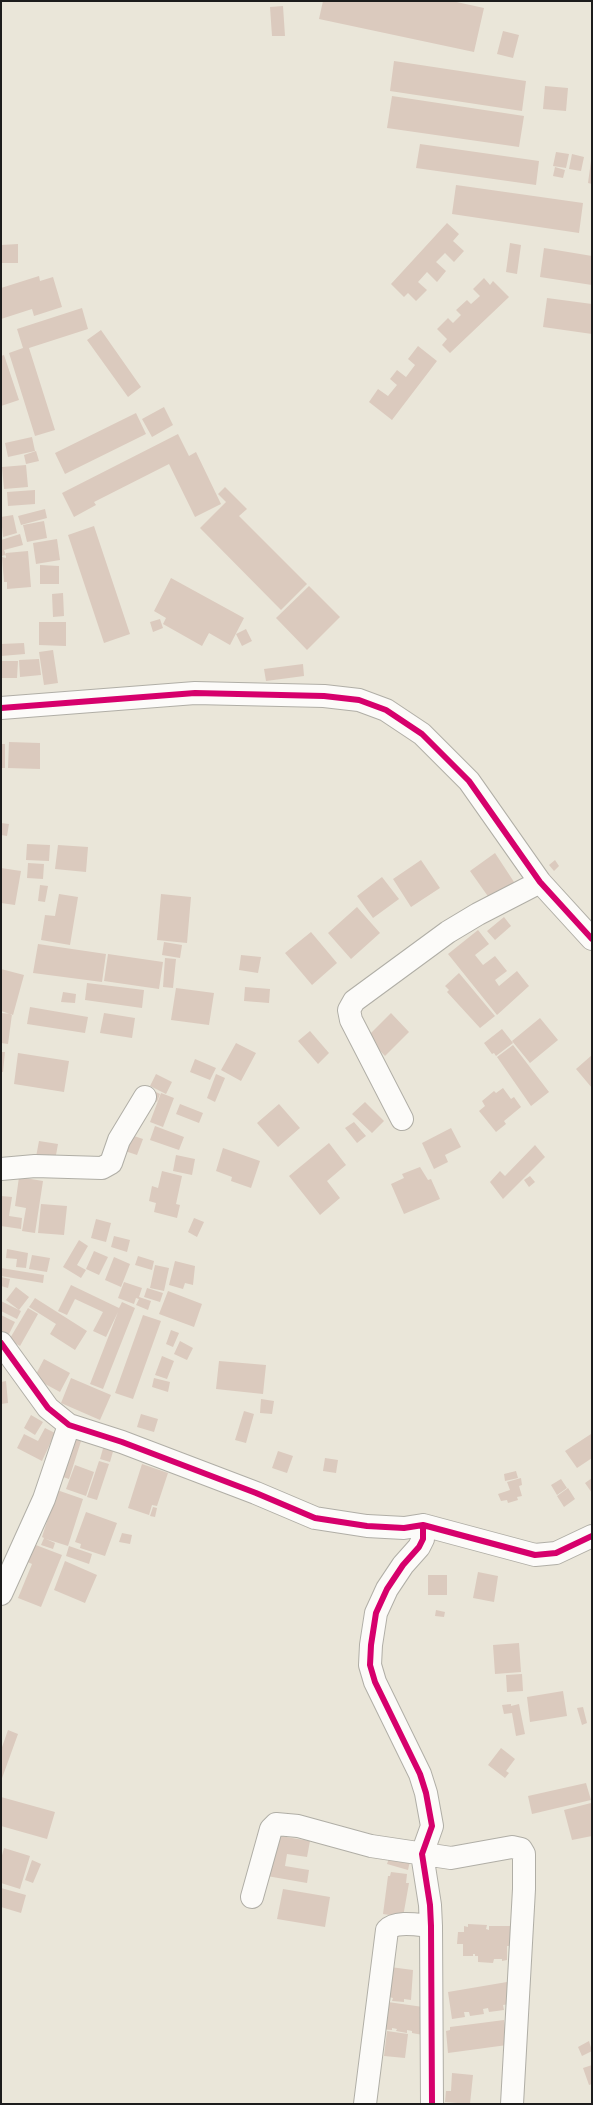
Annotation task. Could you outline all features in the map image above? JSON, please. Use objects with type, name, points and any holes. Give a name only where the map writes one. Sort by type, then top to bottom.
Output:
[{"type":"street","points":[[1,708],[195,693],[324,696],[358,700],[386,710],[427,739],[469,781],[540,882],[592,939]]},
{"type":"street","points":[[402,1119],[351,1020],[349,1010],[354,1002],[448,932],[484,910],[540,882]]},
{"type":"street","points":[[1,1169],[35,1166],[102,1168],[111,1163],[120,1140],[145,1097]]},
{"type":"street","points":[[1,1343],[48,1408],[69,1425],[122,1442],[256,1493],[315,1518],[367,1526],[404,1528],[424,1524],[535,1555],[556,1553],[592,1536]]},
{"type":"street","points":[[1,1594],[44,1500],[69,1425]]},
{"type":"street","points":[[424,1524],[423,1539],[419,1547],[403,1565],[391,1583],[376,1613],[371,1645],[370,1665],[375,1682],[420,1774],[426,1793],[432,1826],[422,1854],[430,1905],[431,1926],[432,2104]]},
{"type":"street","points":[[252,1897],[271,1829],[276,1824],[298,1826],[372,1846],[451,1858],[512,1847],[521,1849],[524,1854],[512,2104]]},
{"type":"street","points":[[365,2104],[387,1930],[390,1926],[398,1924],[431,1926]]},
{"type":"building","points":[[323,1],[452,1],[484,8],[474,52],[319,19]]},
{"type":"building","points":[[283,6],[285,36],[272,36],[270,7]]},
{"type":"building","points":[[503,31],[519,35],[513,58],[497,54]]},
{"type":"building","points":[[394,61],[526,81],[522,111],[390,91]]},
{"type":"building","points":[[545,86],[568,88],[566,111],[543,109]]},
{"type":"building","points":[[392,96],[524,116],[519,147],[387,128]]},
{"type":"building","points":[[420,144],[539,161],[536,185],[416,168]]},
{"type":"building","points":[[556,152],[569,154],[566,168],[553,166]]},
{"type":"building","points":[[572,154],[584,157],[581,171],[569,169]]},
{"type":"building","points":[[591,161],[592,162],[592,184],[588,183]]},
{"type":"building","points":[[555,167],[565,170],[563,178],[553,176]]},
{"type":"building","points":[[456,185],[583,203],[579,233],[452,214]]},
{"type":"building","points":[[447,223],[459,234],[453,241],[464,251],[454,262],[445,253],[436,262],[446,271],[437,282],[427,272],[418,282],[427,290],[416,301],[408,293],[404,297],[391,284]]},
{"type":"building","points":[[510,243],[521,245],[517,274],[506,272]]},
{"type":"building","points":[[18,244],[18,263],[1,263],[1,245]]},
{"type":"building","points":[[544,248],[592,256],[592,285],[540,277]]},
{"type":"building","points":[[39,276],[40,281],[53,277],[62,307],[34,316],[32,309],[1,319],[1,288]]},
{"type":"building","points":[[484,278],[490,285],[493,281],[509,297],[450,353],[442,345],[447,339],[437,329],[448,318],[453,323],[461,315],[456,310],[467,300],[471,304],[480,296],[473,289]]},
{"type":"building","points":[[547,298],[592,304],[592,334],[543,327]]},
{"type":"building","points":[[82,308],[88,329],[29,348],[55,430],[35,436],[9,353],[23,348],[17,329]]},
{"type":"building","points":[[101,330],[141,387],[128,397],[87,340]]},
{"type":"building","points":[[418,346],[437,361],[392,420],[369,402],[378,389],[388,396],[397,385],[390,379],[397,370],[406,377],[415,365],[408,359]]},
{"type":"building","points":[[4,355],[19,400],[1,406],[1,356]]},
{"type":"building","points":[[164,407],[173,425],[152,437],[142,419]]},
{"type":"building","points":[[136,413],[146,434],[65,474],[55,453]]},
{"type":"building","points":[[178,434],[189,456],[196,452],[221,504],[195,517],[169,464],[94,502],[96,505],[74,517],[62,493]]},
{"type":"building","points":[[32,437],[35,451],[8,457],[5,443]]},
{"type":"building","points":[[36,451],[39,461],[26,464],[24,455]]},
{"type":"building","points":[[26,465],[28,487],[4,489],[2,467]]},
{"type":"building","points":[[225,487],[247,509],[239,516],[307,584],[281,610],[200,528],[226,502],[218,494]]},
{"type":"building","points":[[35,490],[35,504],[8,506],[7,492]]},
{"type":"building","points":[[45,509],[47,518],[21,525],[18,516]]},
{"type":"building","points":[[13,515],[17,533],[3,537],[1,517]]},
{"type":"building","points":[[44,521],[47,538],[27,542],[23,525]]},
{"type":"building","points":[[94,526],[130,634],[104,643],[68,535]]},
{"type":"building","points":[[20,534],[23,545],[4,550],[6,555],[1,556],[1,540]]},
{"type":"building","points":[[57,539],[60,560],[36,564],[33,543]]},
{"type":"building","points":[[28,551],[31,587],[7,589],[7,582],[4,582],[2,557],[6,558],[6,553]]},
{"type":"building","points":[[40,565],[59,566],[59,584],[40,584]]},
{"type":"building","points":[[171,578],[244,618],[230,645],[209,633],[202,646],[163,624],[166,618],[154,611]]},
{"type":"building","points":[[309,586],[340,617],[307,650],[276,618]]},
{"type":"building","points":[[63,593],[64,616],[53,617],[52,594]]},
{"type":"building","points":[[160,619],[163,628],[153,632],[150,622]]},
{"type":"building","points":[[39,622],[66,622],[66,646],[39,645]]},
{"type":"building","points":[[246,629],[252,641],[242,646],[236,634]]},
{"type":"building","points":[[24,643],[25,654],[1,656],[1,644]]},
{"type":"building","points":[[53,650],[58,683],[44,685],[39,652]]},
{"type":"building","points":[[39,659],[41,675],[20,677],[19,660]]},
{"type":"building","points":[[1,661],[18,661],[17,678],[1,678]]},
{"type":"building","points":[[303,664],[304,676],[266,681],[264,669]]},
{"type":"building","points":[[9,742],[40,743],[40,769],[8,768]]},
{"type":"building","points":[[1,744],[5,744],[5,768],[1,768]]},
{"type":"building","points":[[1,823],[9,824],[7,836],[1,835]]},
{"type":"building","points":[[27,844],[50,845],[49,861],[26,860]]},
{"type":"building","points":[[58,845],[88,847],[86,872],[55,869]]},
{"type":"building","points":[[495,853],[516,885],[492,902],[470,871]]},
{"type":"building","points":[[421,860],[440,888],[411,907],[393,879]]},
{"type":"building","points":[[555,860],[559,866],[554,871],[549,865]]},
{"type":"building","points":[[28,863],[44,864],[43,879],[27,878]]},
{"type":"building","points":[[1,868],[21,871],[15,905],[1,903]]},
{"type":"building","points":[[382,877],[399,899],[373,918],[357,896]]},
{"type":"building","points":[[40,885],[48,886],[45,902],[38,901]]},
{"type":"building","points":[[59,894],[78,897],[70,945],[41,940],[45,915],[55,916]]},
{"type":"building","points":[[161,894],[191,897],[187,943],[157,940]]},
{"type":"building","points":[[357,907],[380,933],[351,959],[328,933]]},
{"type":"building","points":[[504,917],[511,926],[495,940],[487,931]]},
{"type":"building","points":[[478,930],[489,944],[475,955],[483,965],[495,956],[507,971],[495,980],[499,986],[517,971],[529,986],[497,1015],[448,954]]},
{"type":"building","points":[[311,932],[337,963],[312,985],[285,953]]},
{"type":"building","points":[[164,942],[182,945],[180,958],[162,955]]},
{"type":"building","points":[[38,944],[106,954],[102,982],[33,973]]},
{"type":"building","points":[[108,954],[163,962],[159,989],[104,981]]},
{"type":"building","points":[[241,955],[261,957],[258,973],[239,970]]},
{"type":"building","points":[[165,958],[176,959],[173,988],[163,987]]},
{"type":"building","points":[[1,969],[24,975],[13,1015],[1,1011]]},
{"type":"building","points":[[459,973],[495,1016],[480,1028],[447,992],[449,990],[445,986]]},
{"type":"building","points":[[87,983],[144,990],[142,1008],[85,1000]]},
{"type":"building","points":[[245,987],[270,989],[269,1003],[244,1001]]},
{"type":"building","points":[[176,988],[214,993],[209,1025],[171,1020]]},
{"type":"building","points":[[63,992],[76,994],[75,1003],[61,1002]]},
{"type":"building","points":[[30,1007],[88,1017],[85,1033],[27,1024]]},
{"type":"building","points":[[1,1013],[12,1014],[8,1044],[1,1043]]},
{"type":"building","points":[[104,1013],[135,1018],[132,1038],[100,1033]]},
{"type":"building","points":[[391,1013],[409,1032],[385,1056],[367,1037]]},
{"type":"building","points":[[540,1018],[558,1040],[530,1063],[512,1041]]},
{"type":"building","points":[[502,1029],[513,1043],[496,1056],[494,1053],[492,1054],[484,1043]]},
{"type":"building","points":[[310,1031],[329,1053],[318,1064],[298,1041]]},
{"type":"building","points":[[236,1043],[256,1053],[241,1081],[221,1070]]},
{"type":"building","points":[[513,1045],[549,1092],[531,1106],[497,1057]]},
{"type":"building","points":[[1,1052],[5,1052],[3,1072],[1,1072]]},
{"type":"building","points":[[18,1053],[69,1061],[64,1092],[14,1084]]},
{"type":"building","points":[[592,1055],[592,1088],[576,1069]]},
{"type":"building","points":[[195,1059],[216,1068],[210,1080],[190,1072]]},
{"type":"building","points":[[156,1074],[172,1082],[166,1094],[150,1086]]},
{"type":"building","points":[[216,1074],[225,1078],[215,1102],[207,1098]]},
{"type":"building","points":[[148,1088],[160,1094],[157,1102],[145,1096]]},
{"type":"building","points":[[503,1088],[511,1099],[514,1097],[521,1107],[504,1121],[506,1124],[496,1132],[479,1111],[485,1106],[482,1101],[494,1091],[496,1093]]},
{"type":"building","points":[[161,1093],[174,1098],[163,1127],[150,1122]]},
{"type":"building","points":[[365,1102],[384,1121],[372,1133],[352,1114]]},
{"type":"building","points":[[180,1104],[203,1113],[199,1123],[176,1114]]},
{"type":"building","points":[[279,1104],[300,1128],[278,1147],[257,1123]]},
{"type":"building","points":[[354,1122],[366,1136],[357,1143],[345,1128]]},
{"type":"building","points":[[155,1126],[184,1137],[179,1150],[150,1140]]},
{"type":"building","points":[[451,1128],[461,1147],[445,1155],[448,1162],[434,1169],[422,1143]]},
{"type":"building","points":[[125,1133],[143,1139],[137,1155],[119,1149]]},
{"type":"building","points":[[39,1141],[58,1144],[54,1166],[35,1162]]},
{"type":"building","points":[[329,1143],[346,1165],[327,1181],[340,1198],[320,1215],[289,1176]]},
{"type":"building","points":[[535,1145],[545,1157],[503,1199],[490,1182],[500,1171],[505,1176]]},
{"type":"building","points":[[223,1148],[260,1161],[251,1188],[231,1181],[232,1177],[216,1171]]},
{"type":"building","points":[[176,1155],[195,1159],[192,1175],[173,1171]]},
{"type":"building","points":[[420,1167],[428,1180],[431,1179],[440,1199],[404,1214],[391,1184],[404,1178],[402,1174]]},
{"type":"building","points":[[162,1171],[182,1176],[176,1204],[180,1205],[177,1218],[154,1212],[156,1203],[149,1201],[152,1186],[158,1188]]},
{"type":"building","points":[[530,1176],[535,1182],[529,1187],[524,1180]]},
{"type":"building","points":[[19,1177],[43,1181],[35,1233],[22,1231],[26,1208],[15,1206]]},
{"type":"building","points":[[1,1196],[12,1197],[9,1216],[22,1218],[21,1229],[1,1226]]},
{"type":"building","points":[[41,1204],[67,1206],[64,1235],[38,1233]]},
{"type":"building","points":[[194,1218],[204,1222],[197,1237],[188,1232]]},
{"type":"building","points":[[96,1219],[111,1223],[106,1242],[91,1238]]},
{"type":"building","points":[[114,1236],[130,1240],[127,1252],[111,1247]]},
{"type":"building","points":[[79,1240],[88,1246],[77,1265],[86,1270],[81,1278],[63,1267]]},
{"type":"building","points":[[7,1249],[28,1253],[26,1268],[16,1267],[17,1259],[6,1258]]},
{"type":"building","points":[[94,1251],[108,1257],[99,1275],[86,1269]]},
{"type":"building","points":[[32,1255],[50,1258],[47,1272],[29,1269]]},
{"type":"building","points":[[138,1256],[154,1261],[152,1270],[135,1265]]},
{"type":"building","points":[[114,1257],[130,1264],[121,1287],[105,1280]]},
{"type":"building","points":[[175,1261],[195,1266],[193,1285],[185,1283],[183,1289],[169,1285]]},
{"type":"building","points":[[155,1265],[169,1268],[164,1291],[150,1288]]},
{"type":"building","points":[[1,1268],[44,1275],[43,1283],[1,1276]]},
{"type":"building","points":[[1,1277],[10,1279],[8,1288],[1,1286]]},
{"type":"building","points":[[124,1282],[142,1288],[139,1297],[151,1301],[148,1310],[136,1305],[139,1299],[136,1298],[134,1304],[118,1298]]},
{"type":"building","points":[[71,1285],[119,1308],[122,1302],[135,1308],[103,1389],[90,1384],[118,1312],[106,1337],[93,1331],[103,1312],[75,1299],[67,1315],[58,1311]]},
{"type":"building","points":[[16,1287],[29,1297],[19,1310],[6,1300]]},
{"type":"building","points":[[147,1288],[163,1293],[160,1302],[144,1297]]},
{"type":"building","points":[[168,1291],[202,1304],[194,1327],[159,1314]]},
{"type":"building","points":[[35,1298],[87,1331],[75,1350],[50,1334],[56,1324],[29,1307]]},
{"type":"building","points":[[1,1301],[21,1311],[17,1319],[1,1311]]},
{"type":"building","points":[[28,1308],[38,1314],[20,1346],[9,1340]]},
{"type":"building","points":[[1,1315],[15,1322],[7,1338],[1,1334]]},
{"type":"building","points":[[143,1315],[161,1321],[133,1399],[115,1393]]},
{"type":"building","points":[[171,1330],[179,1333],[173,1347],[166,1344]]},
{"type":"building","points":[[180,1341],[193,1348],[187,1360],[174,1354]]},
{"type":"building","points":[[162,1356],[174,1361],[167,1379],[155,1375]]},
{"type":"building","points":[[44,1359],[70,1373],[60,1392],[34,1378]]},
{"type":"building","points":[[219,1361],[266,1365],[263,1394],[216,1389]]},
{"type":"building","points":[[71,1378],[111,1395],[100,1420],[61,1403]]},
{"type":"building","points":[[154,1378],[170,1382],[168,1392],[152,1387]]},
{"type":"building","points":[[6,1381],[8,1403],[1,1404],[1,1382]]},
{"type":"building","points":[[261,1399],[274,1401],[272,1414],[260,1413]]},
{"type":"building","points":[[244,1411],[254,1414],[246,1443],[235,1440]]},
{"type":"building","points":[[141,1414],[158,1419],[154,1432],[137,1427]]},
{"type":"building","points":[[31,1415],[43,1422],[35,1435],[24,1428]]},
{"type":"building","points":[[45,1428],[55,1433],[42,1461],[17,1448],[24,1434],[38,1441]]},
{"type":"building","points":[[70,1434],[82,1438],[69,1479],[57,1475]]},
{"type":"building","points":[[591,1434],[592,1458],[577,1468],[565,1451]]},
{"type":"building","points":[[104,1445],[114,1448],[110,1462],[100,1459]]},
{"type":"building","points":[[278,1451],[293,1456],[287,1473],[272,1468]]},
{"type":"building","points":[[325,1458],[338,1460],[336,1473],[323,1471]]},
{"type":"building","points":[[99,1461],[109,1464],[97,1500],[87,1497]]},
{"type":"building","points":[[142,1464],[168,1473],[157,1506],[152,1505],[149,1515],[128,1508]]},
{"type":"building","points":[[75,1465],[94,1472],[86,1496],[66,1489]]},
{"type":"building","points":[[516,1471],[518,1478],[505,1481],[504,1474]]},
{"type":"building","points":[[521,1478],[522,1485],[519,1486],[522,1496],[517,1497],[518,1500],[508,1503],[507,1500],[501,1501],[498,1494],[510,1490],[507,1482]]},
{"type":"building","points":[[592,1478],[592,1493],[585,1483]]},
{"type":"building","points":[[561,1479],[567,1488],[557,1495],[551,1485]]},
{"type":"building","points":[[568,1488],[575,1499],[564,1507],[557,1496]]},
{"type":"building","points":[[57,1490],[83,1499],[68,1546],[46,1539],[55,1543],[53,1549],[41,1545],[44,1538],[42,1537]]},
{"type":"building","points":[[153,1507],[157,1508],[155,1517],[150,1516]]},
{"type":"building","points":[[86,1512],[117,1523],[105,1556],[80,1548],[81,1544],[75,1542]]},
{"type":"building","points":[[122,1533],[132,1535],[130,1544],[119,1542]]},
{"type":"building","points":[[28,1542],[62,1555],[41,1607],[18,1598],[32,1564],[21,1559]]},
{"type":"building","points":[[69,1546],[92,1554],[89,1564],[66,1556]]},
{"type":"building","points":[[65,1561],[97,1575],[85,1603],[54,1590]]},
{"type":"building","points":[[478,1572],[498,1576],[494,1602],[473,1598]]},
{"type":"building","points":[[428,1575],[447,1575],[447,1595],[428,1595]]},
{"type":"building","points":[[436,1610],[445,1612],[444,1617],[435,1616]]},
{"type":"building","points":[[519,1643],[521,1672],[495,1674],[493,1645]]},
{"type":"building","points":[[522,1674],[523,1691],[507,1692],[506,1675]]},
{"type":"building","points":[[563,1691],[567,1716],[530,1722],[527,1697]]},
{"type":"building","points":[[511,1704],[511,1706],[519,1704],[525,1734],[516,1736],[512,1713],[504,1714],[502,1705]]},
{"type":"building","points":[[583,1707],[587,1723],[582,1725],[577,1708]]},
{"type":"building","points":[[8,1730],[18,1734],[1,1781],[1,1750]]},
{"type":"building","points":[[501,1748],[515,1759],[506,1771],[509,1773],[505,1778],[488,1765]]},
{"type":"building","points":[[586,1783],[591,1800],[532,1814],[528,1796]]},
{"type":"building","points":[[1,1797],[55,1812],[47,1839],[1,1826]]},
{"type":"building","points":[[591,1803],[592,1836],[572,1840],[564,1810]]},
{"type":"building","points":[[274,1835],[310,1841],[307,1857],[287,1854],[285,1866],[309,1870],[307,1883],[267,1876]]},
{"type":"building","points":[[4,1848],[30,1856],[20,1889],[1,1883],[1,1859]]},
{"type":"building","points":[[390,1855],[410,1861],[408,1870],[387,1864]]},
{"type":"building","points":[[32,1860],[41,1864],[33,1883],[25,1880]]},
{"type":"building","points":[[391,1872],[407,1874],[406,1883],[409,1883],[403,1917],[383,1914],[388,1876],[390,1876]]},
{"type":"building","points":[[1,1888],[26,1895],[21,1913],[1,1907]]},
{"type":"building","points":[[283,1889],[330,1897],[325,1927],[277,1919]]},
{"type":"building","points":[[468,1924],[487,1925],[486,1929],[489,1930],[489,1926],[516,1926],[516,1946],[507,1946],[507,1960],[502,1961],[502,1959],[494,1959],[493,1963],[478,1962],[478,1956],[475,1956],[475,1954],[473,1954],[473,1956],[463,1956],[463,1944],[457,1944],[458,1932],[464,1932],[464,1926],[468,1927]]},
{"type":"building","points":[[390,1967],[413,1970],[411,2000],[404,1999],[404,2002],[392,2001],[393,1998],[389,1997]]},
{"type":"building","points":[[507,1982],[510,2004],[503,2005],[504,2010],[489,2012],[488,2008],[483,2009],[484,2014],[470,2016],[469,2012],[464,2012],[465,2017],[452,2019],[448,1992]]},
{"type":"building","points":[[388,2002],[423,2007],[423,2035],[412,2033],[412,2031],[407,2030],[407,2033],[396,2031],[397,2029],[392,2028],[392,2030],[379,2029]]},
{"type":"building","points":[[504,2020],[507,2045],[448,2053],[446,2031],[450,2030],[450,2027]]},
{"type":"building","points":[[387,2031],[408,2034],[405,2058],[384,2056]]},
{"type":"building","points":[[589,2041],[592,2051],[582,2056],[578,2047]]},
{"type":"building","points":[[592,2065],[592,2084],[589,2085],[583,2068]]},
{"type":"building","points":[[452,2073],[473,2075],[470,2104],[445,2102],[446,2091],[451,2091]]},
{"type":"cycle path","points":[[1,708],[195,693],[324,696],[359,700],[386,710],[422,734],[469,781],[540,882],[592,939]]},
{"type":"cycle path","points":[[1,1343],[48,1408],[69,1425],[122,1442],[256,1493],[315,1518],[367,1526],[404,1528],[423,1525],[535,1555],[556,1553],[592,1536]]},
{"type":"cycle path","points":[[423,1525],[423,1539],[419,1547],[403,1565],[387,1589],[376,1613],[371,1645],[370,1665],[375,1682],[420,1774],[426,1793],[432,1826],[422,1854],[430,1905],[431,1926],[432,2104]]}]
